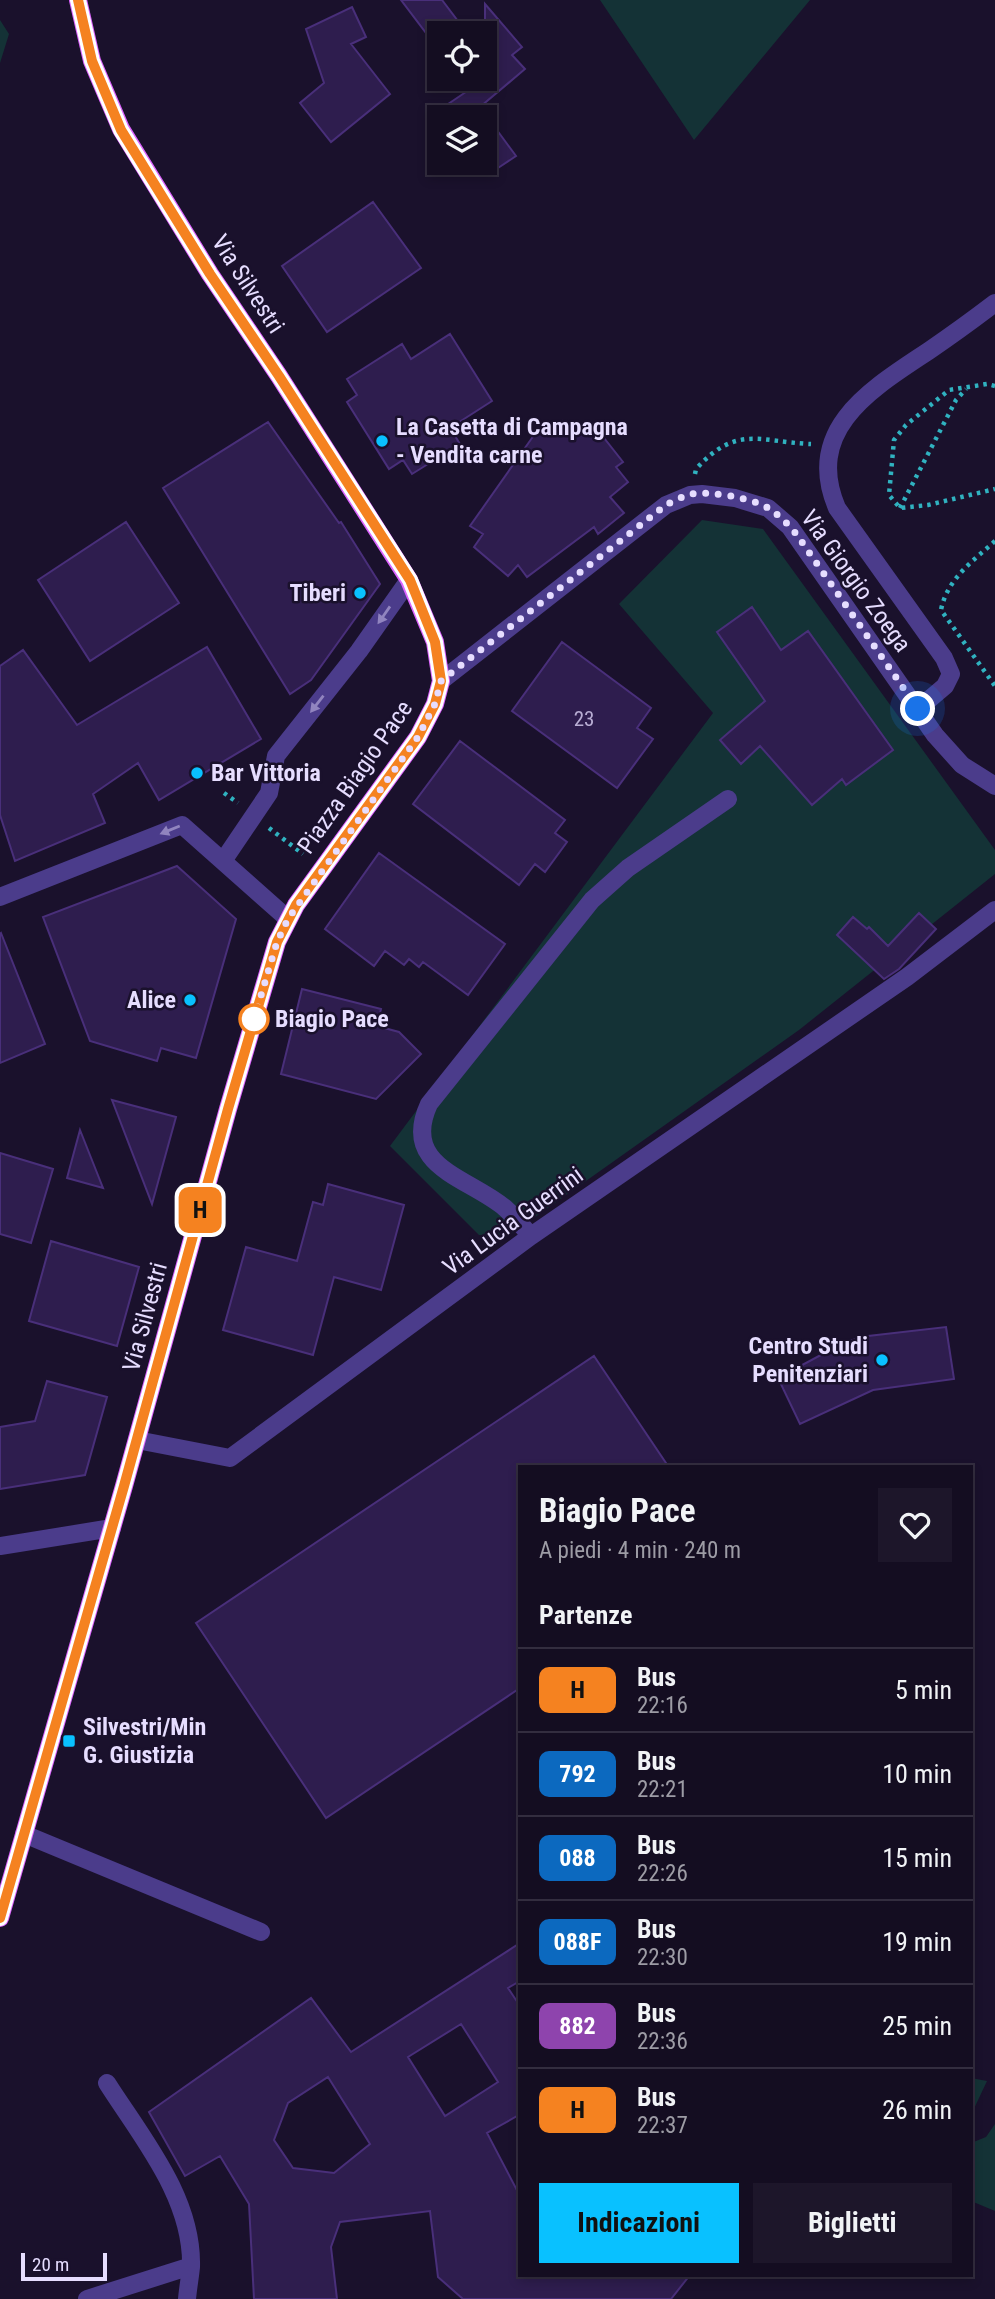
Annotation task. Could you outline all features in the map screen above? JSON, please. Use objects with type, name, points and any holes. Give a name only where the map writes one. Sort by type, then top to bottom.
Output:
[{"type":"main road","name":"Via Silvestri","points":[[78,0],[92,61],[121,130],[210,274],[410,580]]},
{"type":"main road","name":"Piazza Biagio Pace","points":[[288,919],[418,737],[435,704],[441,681],[435,642],[410,580]]},
{"type":"main road","name":"Via Silvestri","points":[[24,1834],[228,1109],[277,942],[288,919]]},
{"type":"main road","points":[[0,1918],[24,1834]]},
{"type":"street","points":[[918,709],[945,686],[951,674],[944,658],[837,508],[828,486],[829,455],[843,421],[863,397],[995,303]]},
{"type":"street","name":"Via Giorgio Zoega","points":[[441,681],[666,505],[682,497],[702,494],[750,502],[768,508],[790,527],[935,736],[970,772],[995,786]]},
{"type":"street","points":[[223,861],[269,793],[276,757],[410,580]]},
{"type":"street","points":[[531,1236],[505,1208],[444,1170],[433,1160],[420,1133],[422,1118],[429,1104],[592,900],[628,868],[728,799]]},
{"type":"street","points":[[0,897],[182,825],[288,919]]},
{"type":"street","name":"Via Lucia Guerrini","points":[[137,1440],[230,1458],[531,1236],[907,977],[995,911]]},
{"type":"street","points":[[0,1546],[112,1528]]},
{"type":"street","points":[[24,1834],[261,1932]]},
{"type":"street","points":[[107,2083],[161,2167],[181,2207],[191,2266],[187,2299]]},
{"type":"street","points":[[87,2299],[191,2266]]},
{"type":"path","points":[[900,508],[889,495],[894,440],[906,425],[949,390],[987,384],[995,386]]},
{"type":"path","points":[[900,508],[956,400],[967,388]]},
{"type":"path","points":[[709,454],[731,442],[747,438],[813,444]]},
{"type":"path","points":[[900,508],[928,505],[995,489]]},
{"type":"path","points":[[995,541],[958,576],[944,597],[942,610],[995,686]]},
{"type":"green space","points":[[600,0],[810,0],[694,140]]},
{"type":"green space","points":[[0,20],[9,34],[0,63]]},
{"type":"green space","points":[[702,520],[763,529],[995,850],[995,874],[799,1030],[507,1237],[479,1235],[390,1146],[713,713],[619,604]]},
{"type":"green space","points":[[973,2078],[987,2081],[973,2111]]},
{"type":"green space","points":[[995,2124],[995,2211],[973,2202],[973,2142],[986,2137]]},
{"type":"building","points":[[401,0],[442,0],[458,21],[427,21],[426,33]]},
{"type":"building","points":[[485,4],[522,47],[512,55],[525,69],[482,105],[447,105],[467,91],[497,91],[497,21],[485,21]]},
{"type":"building","points":[[352,7],[366,37],[351,44],[390,94],[331,142],[300,103],[324,83],[306,29]]},
{"type":"building","points":[[497,130],[516,156],[497,167]]},
{"type":"building","points":[[373,202],[421,268],[327,332],[282,266]]},
{"type":"building","points":[[450,334],[492,401],[450,428],[460,444],[412,474],[403,460],[389,469],[347,402],[357,395],[347,379],[402,344],[411,359]]},
{"type":"building","points":[[563,421],[578,430],[583,423],[604,438],[623,462],[616,467],[628,482],[610,497],[624,513],[598,534],[594,527],[527,577],[518,565],[508,576],[474,547],[483,534],[470,526],[539,428],[551,436]]},
{"type":"building","points":[[268,422],[339,523],[341,522],[380,584],[311,680],[290,694],[163,488]]},
{"type":"building","points":[[126,522],[179,603],[90,661],[38,580]]},
{"type":"building","points":[[752,607],[781,650],[808,631],[893,750],[846,785],[842,779],[812,805],[760,746],[741,764],[720,740],[765,701],[717,632]]},
{"type":"building","points":[[562,642],[651,708],[637,728],[653,739],[617,788],[512,711]]},
{"type":"building","points":[[207,647],[261,739],[159,800],[138,763],[93,794],[105,823],[15,861],[0,815],[0,666],[23,650],[77,725]]},
{"type":"building","points":[[460,741],[565,820],[555,833],[567,842],[545,872],[535,864],[519,885],[413,804]]},
{"type":"building","points":[[379,853],[505,944],[468,995],[423,962],[419,967],[409,959],[404,965],[385,951],[374,966],[325,929]]},
{"type":"building","points":[[177,866],[236,919],[196,1058],[161,1048],[157,1061],[90,1041],[43,917]]},
{"type":"building","points":[[919,913],[936,929],[899,969],[884,979],[837,935],[853,917],[867,929],[869,927],[888,946]]},
{"type":"building","points":[[0,934],[45,1044],[0,1063]]},
{"type":"building","points":[[302,989],[381,1009],[377,1026],[399,1032],[421,1054],[376,1099],[281,1074]]},
{"type":"building","points":[[112,1100],[176,1117],[152,1204]]},
{"type":"building","points":[[80,1130],[103,1188],[67,1178]]},
{"type":"building","points":[[0,1153],[53,1169],[31,1243],[0,1234]]},
{"type":"building","points":[[328,1184],[404,1205],[381,1290],[334,1277],[313,1355],[223,1330],[246,1247],[297,1261],[313,1202],[323,1205]]},
{"type":"building","points":[[51,1241],[139,1267],[117,1346],[29,1321]]},
{"type":"building","name":"Centro Studi Penitenziari","points":[[946,1327],[954,1379],[873,1390],[800,1424],[778,1378],[845,1342],[868,1336]]},
{"type":"building","points":[[594,1356],[667,1465],[518,1465],[518,1689],[326,1818],[196,1623]]},
{"type":"building","points":[[47,1381],[107,1397],[85,1475],[0,1489],[0,1427],[35,1421]]},
{"type":"building","points":[[518,1944],[518,1982],[508,1988],[518,2003],[518,2116],[487,2133],[518,2192],[518,2277],[688,2277],[671,2299],[463,2299],[438,2277],[430,2211],[340,2222],[331,2247],[337,2299],[254,2299],[249,2204],[220,2156],[185,2176],[149,2112],[311,1998],[351,2052]],"holes":[[[461,2024],[498,2082],[445,2116],[408,2057]],[[328,2077],[370,2144],[334,2173],[293,2168],[274,2140],[288,2103]]]},
{"type":"bus line","name":"H","points":[[0,1918],[277,942],[296,905],[418,737],[435,704],[441,681],[435,642],[410,580],[210,274],[121,130],[92,61],[78,0]]},
{"type":"place","name":"La Casetta di Campagna - Vendita carne","points":[[382,441]]},
{"type":"place","name":"Tiberi","points":[[360,593]]},
{"type":"place","name":"Bar Vittoria","points":[[197,773]]},
{"type":"place","name":"Alice","points":[[190,1000]]},
{"type":"place","name":"Biagio Pace","points":[[254,1019]]},
{"type":"place","name":"Centro Studi Penitenziari","points":[[882,1360]]},
{"type":"place","name":"Silvestri/Min G. Giustizia","points":[[69,1741]]},
{"type":"route","points":[[254,1019],[277,942],[288,919],[418,737],[435,704],[441,681],[666,505],[682,497],[702,494],[735,498],[768,508],[783,520],[797,535],[918,709]]}]
